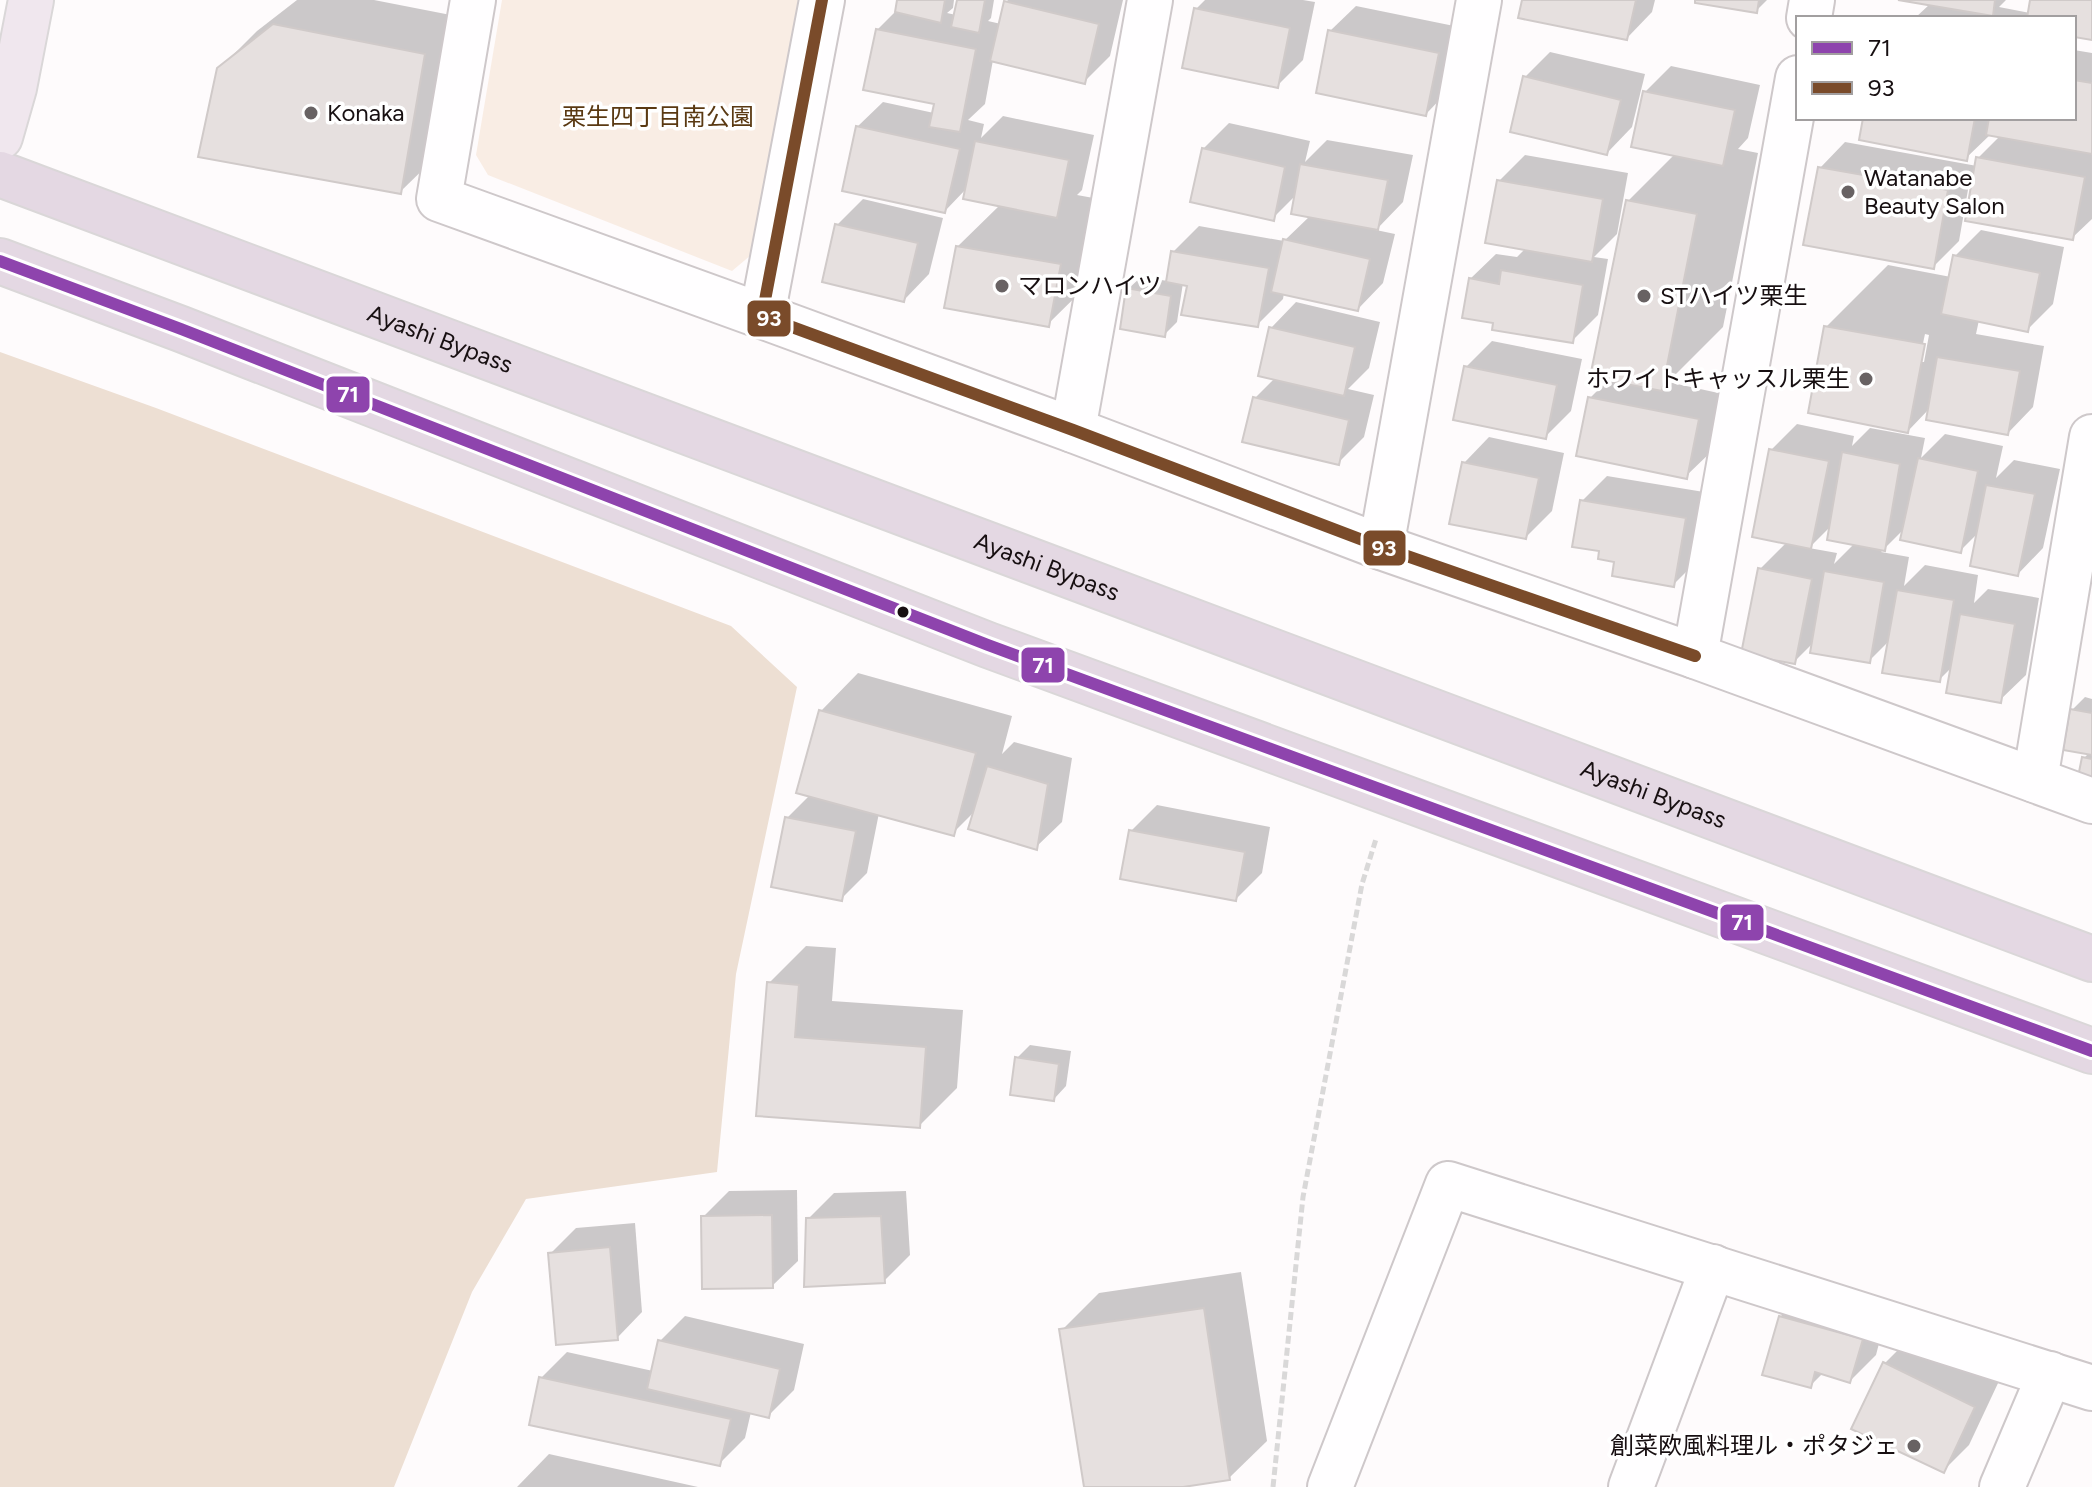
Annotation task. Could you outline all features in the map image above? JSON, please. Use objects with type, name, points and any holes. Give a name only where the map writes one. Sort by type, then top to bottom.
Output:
[{"type":"highway","name":"Ayashi Bypass","points":[[0,174],[2092,959]]},
{"type":"highway","points":[[0,261],[988,645],[2092,1051]]},
{"type":"main road","points":[[0,137],[14,88],[31,0]]},
{"type":"street","points":[[473,0],[439,199],[1073,430],[1381,547],[1695,656],[2092,801]]},
{"type":"street","points":[[762,316],[822,0]]},
{"type":"street","points":[[1073,430],[1150,0]]},
{"type":"street","points":[[1381,547],[1479,0]]},
{"type":"street","points":[[1695,656],[1796,89]]},
{"type":"street","points":[[2035,780],[2092,437]]},
{"type":"street","points":[[1330,1487],[1448,1184],[2092,1388]]},
{"type":"street","points":[[1631,1487],[1713,1267]]},
{"type":"street","points":[[2002,1487],[2050,1374]]},
{"type":"path","points":[[1273,1487],[1303,1197],[1362,884],[1380,827]]},
{"type":"green space","name":"栗生四丁目南公園","points":[[502,0],[798,0],[751,255],[732,271],[488,175],[476,155]]},
{"type":"shaded area","points":[[0,352],[731,626],[797,687],[736,974],[717,1172],[526,1199],[472,1292],[394,1487],[0,1487]]},
{"type":"building","points":[[897,0],[945,0],[941,23],[895,12]]},
{"type":"building","points":[[957,0],[985,0],[979,33],[951,27]]},
{"type":"building","points":[[1522,0],[1636,0],[1627,40],[1518,18]]},
{"type":"building","points":[[1695,0],[1759,0],[1757,13],[1695,3]]},
{"type":"building","points":[[1898,0],[1995,0],[1993,16]]},
{"type":"building","points":[[2030,0],[2092,0],[2092,40],[2076,37],[2076,16],[2027,16]]},
{"type":"building","points":[[1004,1],[1099,24],[1085,84],[990,61]]},
{"type":"building","points":[[1194,8],[1290,28],[1278,88],[1182,68]]},
{"type":"building","name":"Konaka","points":[[273,24],[425,54],[401,194],[198,157],[217,68]]},
{"type":"building","points":[[876,29],[976,49],[960,132],[929,127],[934,104],[863,90]]},
{"type":"building","points":[[1328,30],[1439,53],[1426,116],[1316,93]]},
{"type":"building","points":[[1523,76],[1621,100],[1607,155],[1510,132]]},
{"type":"building","points":[[2076,80],[2092,83],[2092,154],[1986,135],[1989,120],[2076,120]]},
{"type":"building","points":[[1643,91],[1735,110],[1723,166],[1631,147]]},
{"type":"building","points":[[1863,120],[1975,120],[1967,161],[1859,140]]},
{"type":"building","points":[[856,126],[960,149],[945,213],[842,191]]},
{"type":"building","points":[[975,141],[1069,160],[1057,218],[963,199]]},
{"type":"building","points":[[1202,148],[1285,167],[1274,221],[1190,202]]},
{"type":"building","points":[[1976,157],[2085,177],[2073,240],[1965,221]]},
{"type":"building","points":[[1300,164],[1388,180],[1378,230],[1291,214]]},
{"type":"building","points":[[1818,167],[1948,190],[1934,269],[1803,245]]},
{"type":"building","points":[[1497,180],[1603,199],[1592,262],[1485,243]]},
{"type":"building","name":"STハイツ栗生","points":[[1626,200],[1697,214],[1662,391],[1590,377]]},
{"type":"building","points":[[835,224],[918,243],[904,302],[822,282]]},
{"type":"building","points":[[1283,239],[1370,259],[1358,311],[1271,292]]},
{"type":"building","name":"マロンハイツ","points":[[956,246],[1061,264],[1049,327],[944,308]]},
{"type":"building","points":[[1171,251],[1269,268],[1258,327],[1181,315],[1187,286],[1166,282]]},
{"type":"building","points":[[1953,255],[2040,273],[2028,332],[1941,314]]},
{"type":"building","points":[[1501,270],[1583,285],[1573,343],[1492,330],[1493,323],[1462,318],[1469,278],[1499,284]]},
{"type":"building","points":[[1126,288],[1171,296],[1165,337],[1120,329]]},
{"type":"building","name":"ホワイトキャッスル栗生","points":[[1824,326],[1925,344],[1908,433],[1808,413]]},
{"type":"building","points":[[1269,327],[1355,347],[1344,396],[1258,376]]},
{"type":"building","points":[[1937,357],[2020,371],[2008,435],[1926,420]]},
{"type":"building","points":[[1464,366],[1557,385],[1546,439],[1453,420]]},
{"type":"building","points":[[1253,397],[1349,420],[1339,465],[1242,442]]},
{"type":"building","points":[[1588,397],[1699,419],[1687,479],[1576,456]]},
{"type":"building","points":[[1769,449],[1829,461],[1811,549],[1752,537]]},
{"type":"building","points":[[1842,452],[1900,464],[1885,551],[1827,540]]},
{"type":"building","points":[[1918,458],[1978,471],[1961,553],[1900,540]]},
{"type":"building","points":[[1462,462],[1539,478],[1526,539],[1449,524]]},
{"type":"building","points":[[1986,485],[2035,494],[2018,576],[1970,566]]},
{"type":"building","points":[[1580,500],[1686,518],[1674,587],[1612,576],[1614,562],[1598,559],[1599,551],[1572,547]]},
{"type":"building","points":[[1758,568],[1812,579],[1795,664],[1741,654]]},
{"type":"building","points":[[1824,571],[1884,582],[1870,663],[1810,653]]},
{"type":"building","points":[[1897,590],[1954,600],[1940,682],[1882,673]]},
{"type":"building","points":[[1960,614],[2015,624],[2001,703],[1946,693]]},
{"type":"building","points":[[2070,709],[2092,713],[2092,755],[2063,750]]},
{"type":"building","points":[[819,710],[976,753],[954,836],[796,793]]},
{"type":"building","points":[[2082,757],[2092,759],[2092,784],[2077,782]]},
{"type":"building","points":[[987,766],[1048,784],[1037,850],[968,829]]},
{"type":"building","points":[[785,817],[856,831],[842,901],[771,887]]},
{"type":"building","points":[[1129,830],[1245,852],[1236,901],[1120,879]]},
{"type":"building","points":[[767,982],[799,985],[795,1037],[926,1047],[920,1128],[756,1116]]},
{"type":"building","points":[[1015,1057],[1059,1064],[1054,1101],[1010,1095]]},
{"type":"building","points":[[772,1215],[773,1288],[702,1289],[701,1216]]},
{"type":"building","points":[[881,1216],[885,1283],[804,1287],[806,1218]]},
{"type":"building","points":[[610,1247],[618,1340],[556,1345],[548,1253]]},
{"type":"building","points":[[1204,1308],[1230,1480],[1183,1487],[1084,1487],[1059,1329]]},
{"type":"building","points":[[1779,1316],[1863,1339],[1850,1383],[1815,1372],[1811,1388],[1762,1375]]},
{"type":"building","points":[[658,1340],[780,1369],[769,1418],[647,1389]]},
{"type":"building","points":[[1883,1362],[1975,1407],[1944,1473],[1851,1429]]},
{"type":"building","points":[[539,1377],[731,1419],[720,1466],[529,1425]]},
{"type":"transit line","name":"93","points":[[822,0],[762,316],[1381,547],[1695,656]]},
{"type":"transit line","name":"71","points":[[0,261],[988,645],[2092,1051]]},
{"type":"place","name":"Konaka","points":[[311,113]]},
{"type":"place","name":"Watanabe Beauty Salon","points":[[1848,192]]},
{"type":"place","name":"マロンハイツ","points":[[1002,286]]},
{"type":"place","name":"STハイツ栗生","points":[[1644,296]]},
{"type":"place","name":"ホワイトキャッスル栗生","points":[[1866,379]]},
{"type":"place","name":"創菜欧風料理ル・ポタジェ","points":[[1914,1446]]}]
